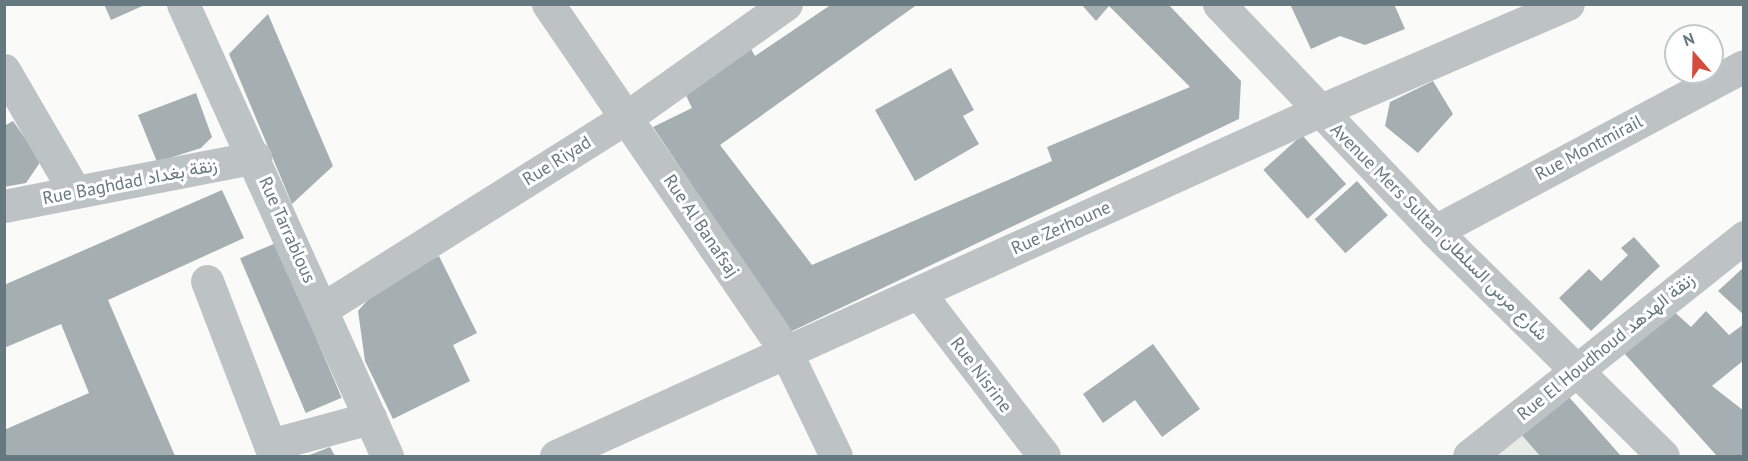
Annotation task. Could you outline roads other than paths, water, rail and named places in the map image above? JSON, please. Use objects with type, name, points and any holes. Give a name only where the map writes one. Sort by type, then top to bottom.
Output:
[{"type":"street","name":"Rue Tarrablous","points":[[183,4],[255,157],[387,456]]},
{"type":"street","name":"Rue Al Banafsaj","points":[[548,4],[786,352],[836,456]]},
{"type":"street","name":"Rue Riyad","points":[[322,309],[627,117],[786,4]]},
{"type":"street","name":"Avenue Mers Sultan شارع مرس السلطان","points":[[1219,4],[1435,231],[1663,456]]},
{"type":"street","name":"Rue Zerhoune","points":[[556,456],[1319,111],[1568,4]]},
{"type":"street","name":"Rue Montmirail","points":[[1435,231],[1743,66]]},
{"type":"street","points":[[4,70],[75,192]]},
{"type":"street","name":"Rue Baghdad زنقة بغداد","points":[[4,206],[255,157]]},
{"type":"street","name":"Rue El Houdhoud زنقة الهدهد","points":[[1469,456],[1743,237]]},
{"type":"street","points":[[207,281],[270,445],[370,418]]},
{"type":"street","name":"Rue Nisrine","points":[[919,293],[1044,456]]}]
